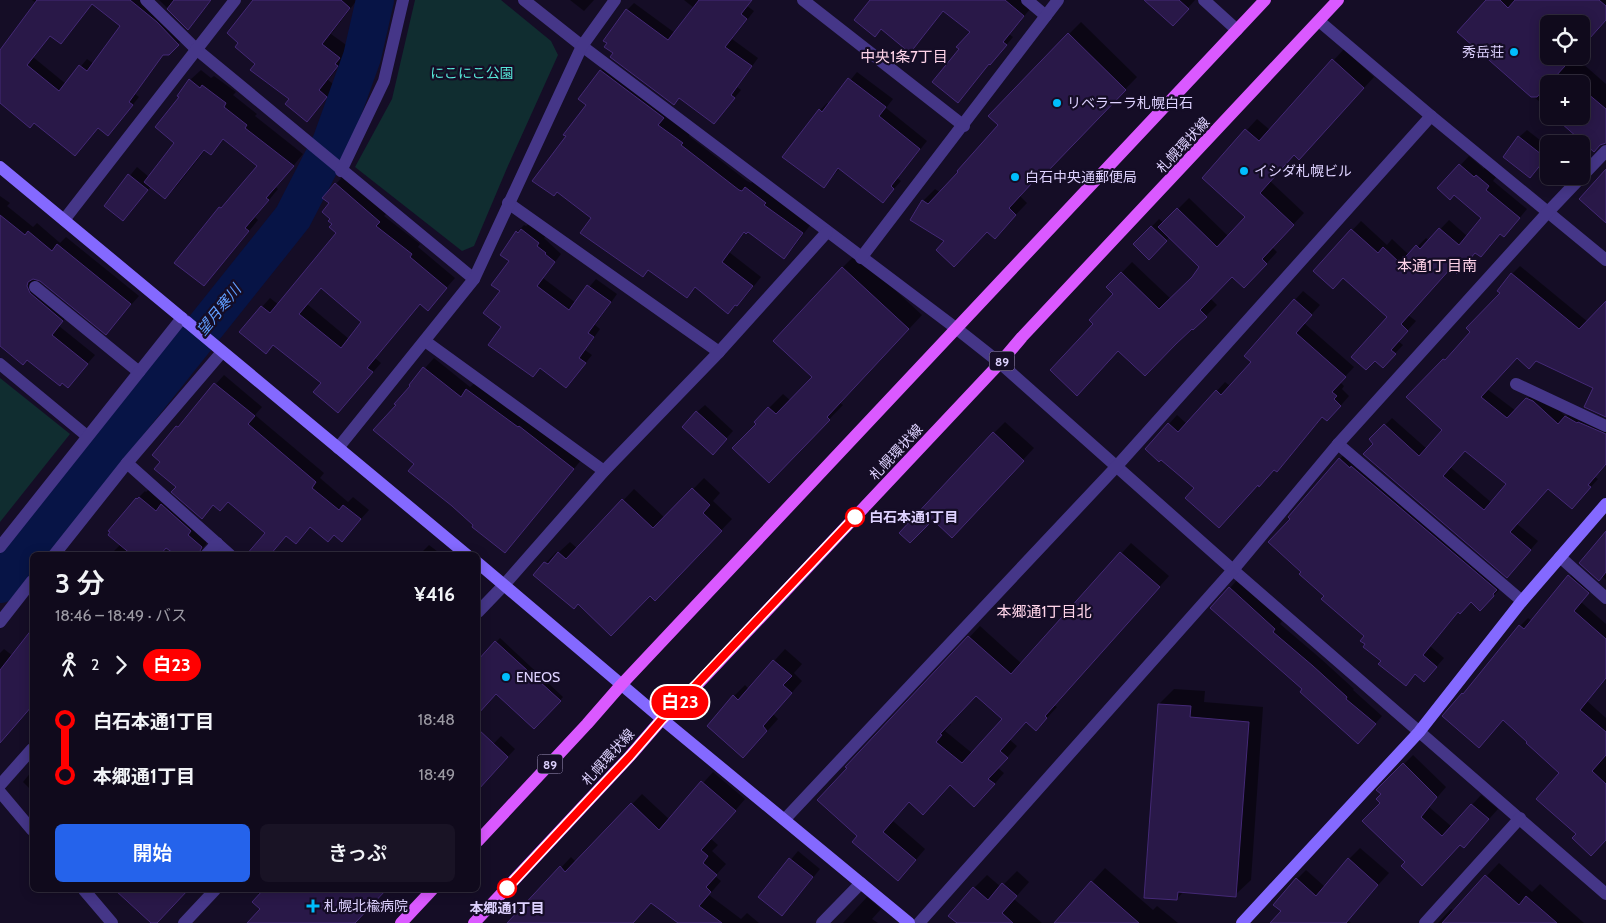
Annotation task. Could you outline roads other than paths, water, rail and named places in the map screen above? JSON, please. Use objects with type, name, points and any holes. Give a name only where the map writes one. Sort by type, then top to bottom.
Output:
[{"type":"main road","name":"89","points":[[480,839],[621,685],[1265,0]]},
{"type":"main road","name":"札幌環状線","points":[[474,923],[630,756],[662,719],[1000,364],[1022,337],[1338,0]]},
{"type":"main road","points":[[401,923],[430,892]]},
{"type":"street","points":[[146,0],[196,49],[474,279]]},
{"type":"street","points":[[64,220],[235,0]]},
{"type":"street","points":[[337,166],[384,81],[403,0]]},
{"type":"street","points":[[524,0],[582,46],[957,329],[1000,364],[1419,732],[1604,889]]},
{"type":"street","points":[[338,448],[474,279],[582,46],[615,0]]},
{"type":"street","points":[[803,0],[964,126]]},
{"type":"street","points":[[1027,0],[1046,16]]},
{"type":"street","points":[[862,258],[1058,0]]},
{"type":"street","points":[[1204,0],[1237,30]]},
{"type":"street","points":[[1319,21],[1606,260]]},
{"type":"street","points":[[785,819],[1116,467],[1431,116]]},
{"type":"street","points":[[919,923],[1233,570],[1338,444],[1548,212],[1606,151]]},
{"type":"street","points":[[0,166],[464,552]]},
{"type":"street","points":[[508,203],[719,352]]},
{"type":"street","points":[[480,610],[604,471],[719,352],[828,232]]},
{"type":"street","points":[[35,287],[139,372]]},
{"type":"street","points":[[0,547],[139,372],[185,320]]},
{"type":"street","points":[[425,341],[604,471]]},
{"type":"street","points":[[56,552],[127,464],[222,352]]},
{"type":"street","points":[[0,364],[87,436]]},
{"type":"street","points":[[1516,384],[1606,426]]},
{"type":"street","points":[[1338,444],[1522,601]]},
{"type":"street","points":[[127,464],[226,552]]},
{"type":"street","points":[[1242,923],[1419,732],[1522,601],[1606,504]]},
{"type":"street","points":[[208,552],[216,543]]},
{"type":"street","points":[[1560,557],[1606,598]]},
{"type":"street","points":[[480,565],[621,685],[909,923]]},
{"type":"street","points":[[0,622],[30,584]]},
{"type":"street","points":[[0,785],[30,751]]},
{"type":"street","points":[[0,792],[30,828]]},
{"type":"street","points":[[1425,923],[1520,818]]},
{"type":"street","points":[[822,923],[861,883]]},
{"type":"street","points":[[86,892],[112,923]]},
{"type":"street","points":[[184,923],[213,892]]},
{"type":"waterway","name":"望月寒川","points":[[0,584],[293,217],[331,143],[362,57],[375,0]]},
{"type":"place","name":"秀岳荘","points":[[1514,52]]},
{"type":"place","name":"リベラーラ札幌白石","points":[[1057,103]]},
{"type":"place","name":"イシダ札幌ビル","points":[[1244,171]]},
{"type":"place","name":"白石中央通郵便局","points":[[1015,177]]},
{"type":"place","name":"白石本通1丁目","points":[[855,517]]},
{"type":"place","name":"ENEOS","points":[[506,677]]},
{"type":"place","name":"本郷通1丁目","points":[[507,888]]},
{"type":"place","name":"札幌北楡病院","points":[[313,906]]},
{"type":"district","name":"中央1条7丁目","points":[[904,57]]},
{"type":"district","name":"本通1丁目南","points":[[1437,266]]},
{"type":"district","name":"本郷通1丁目北","points":[[1044,612]]},
{"type":"park label","name":"にこにこ公園","points":[[472,73]]}]
